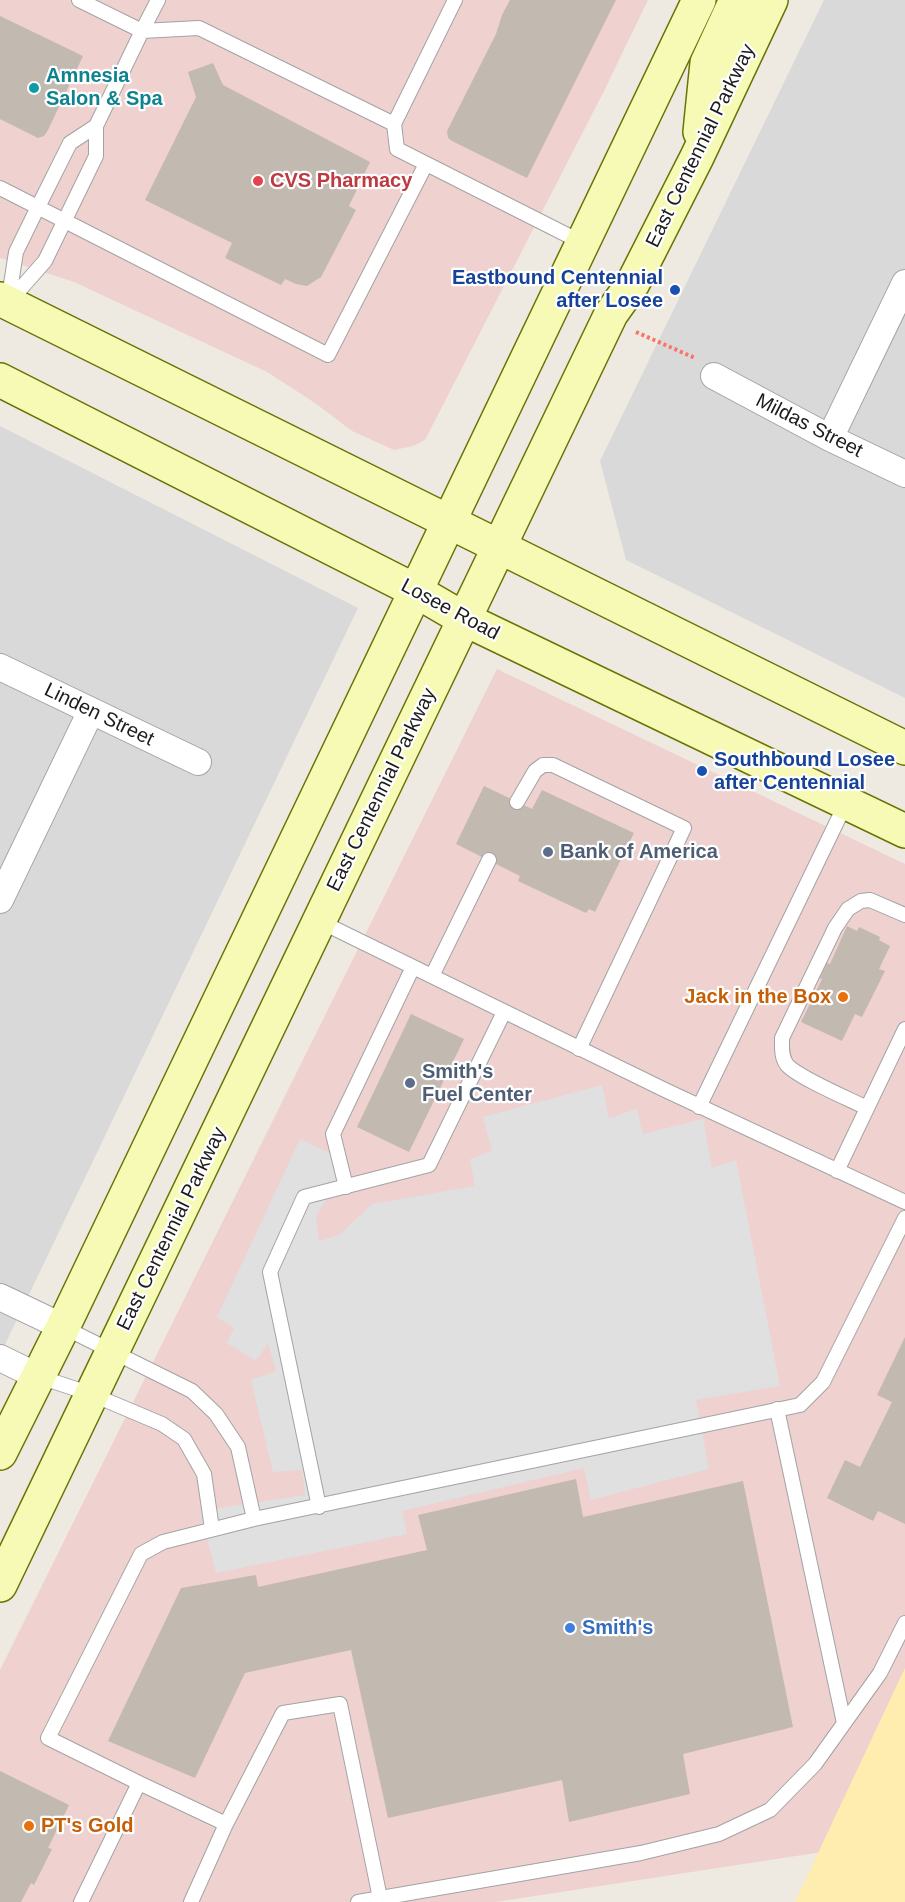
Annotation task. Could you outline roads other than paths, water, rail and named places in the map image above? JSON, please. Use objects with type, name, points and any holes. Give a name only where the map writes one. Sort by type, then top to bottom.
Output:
[{"type":"main road","points":[[0,1453],[63,1327],[699,0]]},
{"type":"main road","points":[[697,157],[707,63],[736,0]]},
{"type":"main road","name":"East Centennial Parkway","points":[[0,1585],[611,314],[633,283],[697,157],[771,0]]},
{"type":"main road","points":[[4,301],[905,748]]},
{"type":"main road","name":"Losee Road","points":[[0,380],[416,591],[464,619],[905,831]]},
{"type":"street","points":[[830,438],[905,283]]},
{"type":"street","name":"Mildas Street","points":[[714,376],[830,438],[905,474]]},
{"type":"street","name":"Linden Street","points":[[0,667],[198,762]]},
{"type":"street","points":[[0,900],[91,711]]},
{"type":"street","points":[[0,1297],[63,1327]]},
{"type":"street","points":[[0,1358],[37,1376]]},
{"type":"lane","points":[[79,0],[142,31],[199,28],[394,124]]},
{"type":"lane","points":[[4,301],[45,261],[96,156],[96,126],[158,0]]},
{"type":"lane","points":[[455,0],[394,124],[397,149],[583,243]]},
{"type":"lane","points":[[4,301],[16,252],[70,143],[96,126]]},
{"type":"lane","points":[[0,188],[328,355],[426,164]]},
{"type":"lane","points":[[517,802],[535,771],[543,765],[553,765],[684,828],[579,1049]]},
{"type":"lane","points":[[699,1107],[846,803]]},
{"type":"lane","points":[[432,976],[489,860]]},
{"type":"lane","points":[[867,1108],[798,1073],[787,1065],[781,1054],[782,1038],[835,928],[848,909],[861,901],[870,900],[905,915]]},
{"type":"lane","points":[[319,921],[699,1107],[905,1202]]},
{"type":"lane","points":[[346,1186],[333,1134],[413,967]]},
{"type":"lane","points":[[319,1507],[270,1272],[304,1197],[429,1165],[504,1012]]},
{"type":"lane","points":[[837,1171],[905,1029]]},
{"type":"lane","points":[[226,1824],[48,1738],[141,1554],[163,1542],[254,1519],[800,1405],[823,1382],[905,1218]]},
{"type":"lane","points":[[63,1327],[192,1390],[216,1414],[238,1447],[254,1519]]},
{"type":"lane","points":[[37,1376],[91,1394],[162,1424],[184,1439],[204,1474],[212,1529]]},
{"type":"lane","points":[[777,1409],[844,1724]]},
{"type":"lane","points":[[358,1902],[641,1853],[718,1834],[770,1810],[815,1764],[844,1724],[880,1673],[905,1623]]},
{"type":"lane","points":[[191,1902],[226,1824],[283,1713],[340,1704],[380,1898]]},
{"type":"lane","points":[[81,1902],[139,1783]]},
{"type":"place","name":"Amnesia Salon & Spa","points":[[34,88]]},
{"type":"place","name":"CVS Pharmacy","points":[[258,181]]},
{"type":"place","name":"Eastbound Centennial after Losee","points":[[675,290]]},
{"type":"place","name":"Southbound Losee after Centennial","points":[[702,771]]},
{"type":"place","name":"Bank of America","points":[[548,852]]},
{"type":"place","name":"Jack in the Box","points":[[843,997]]},
{"type":"place","name":"Smith's Fuel Center","points":[[410,1083]]},
{"type":"place","name":"Smith's","points":[[570,1628]]},
{"type":"place","name":"PT's Gold","points":[[29,1826]]}]
